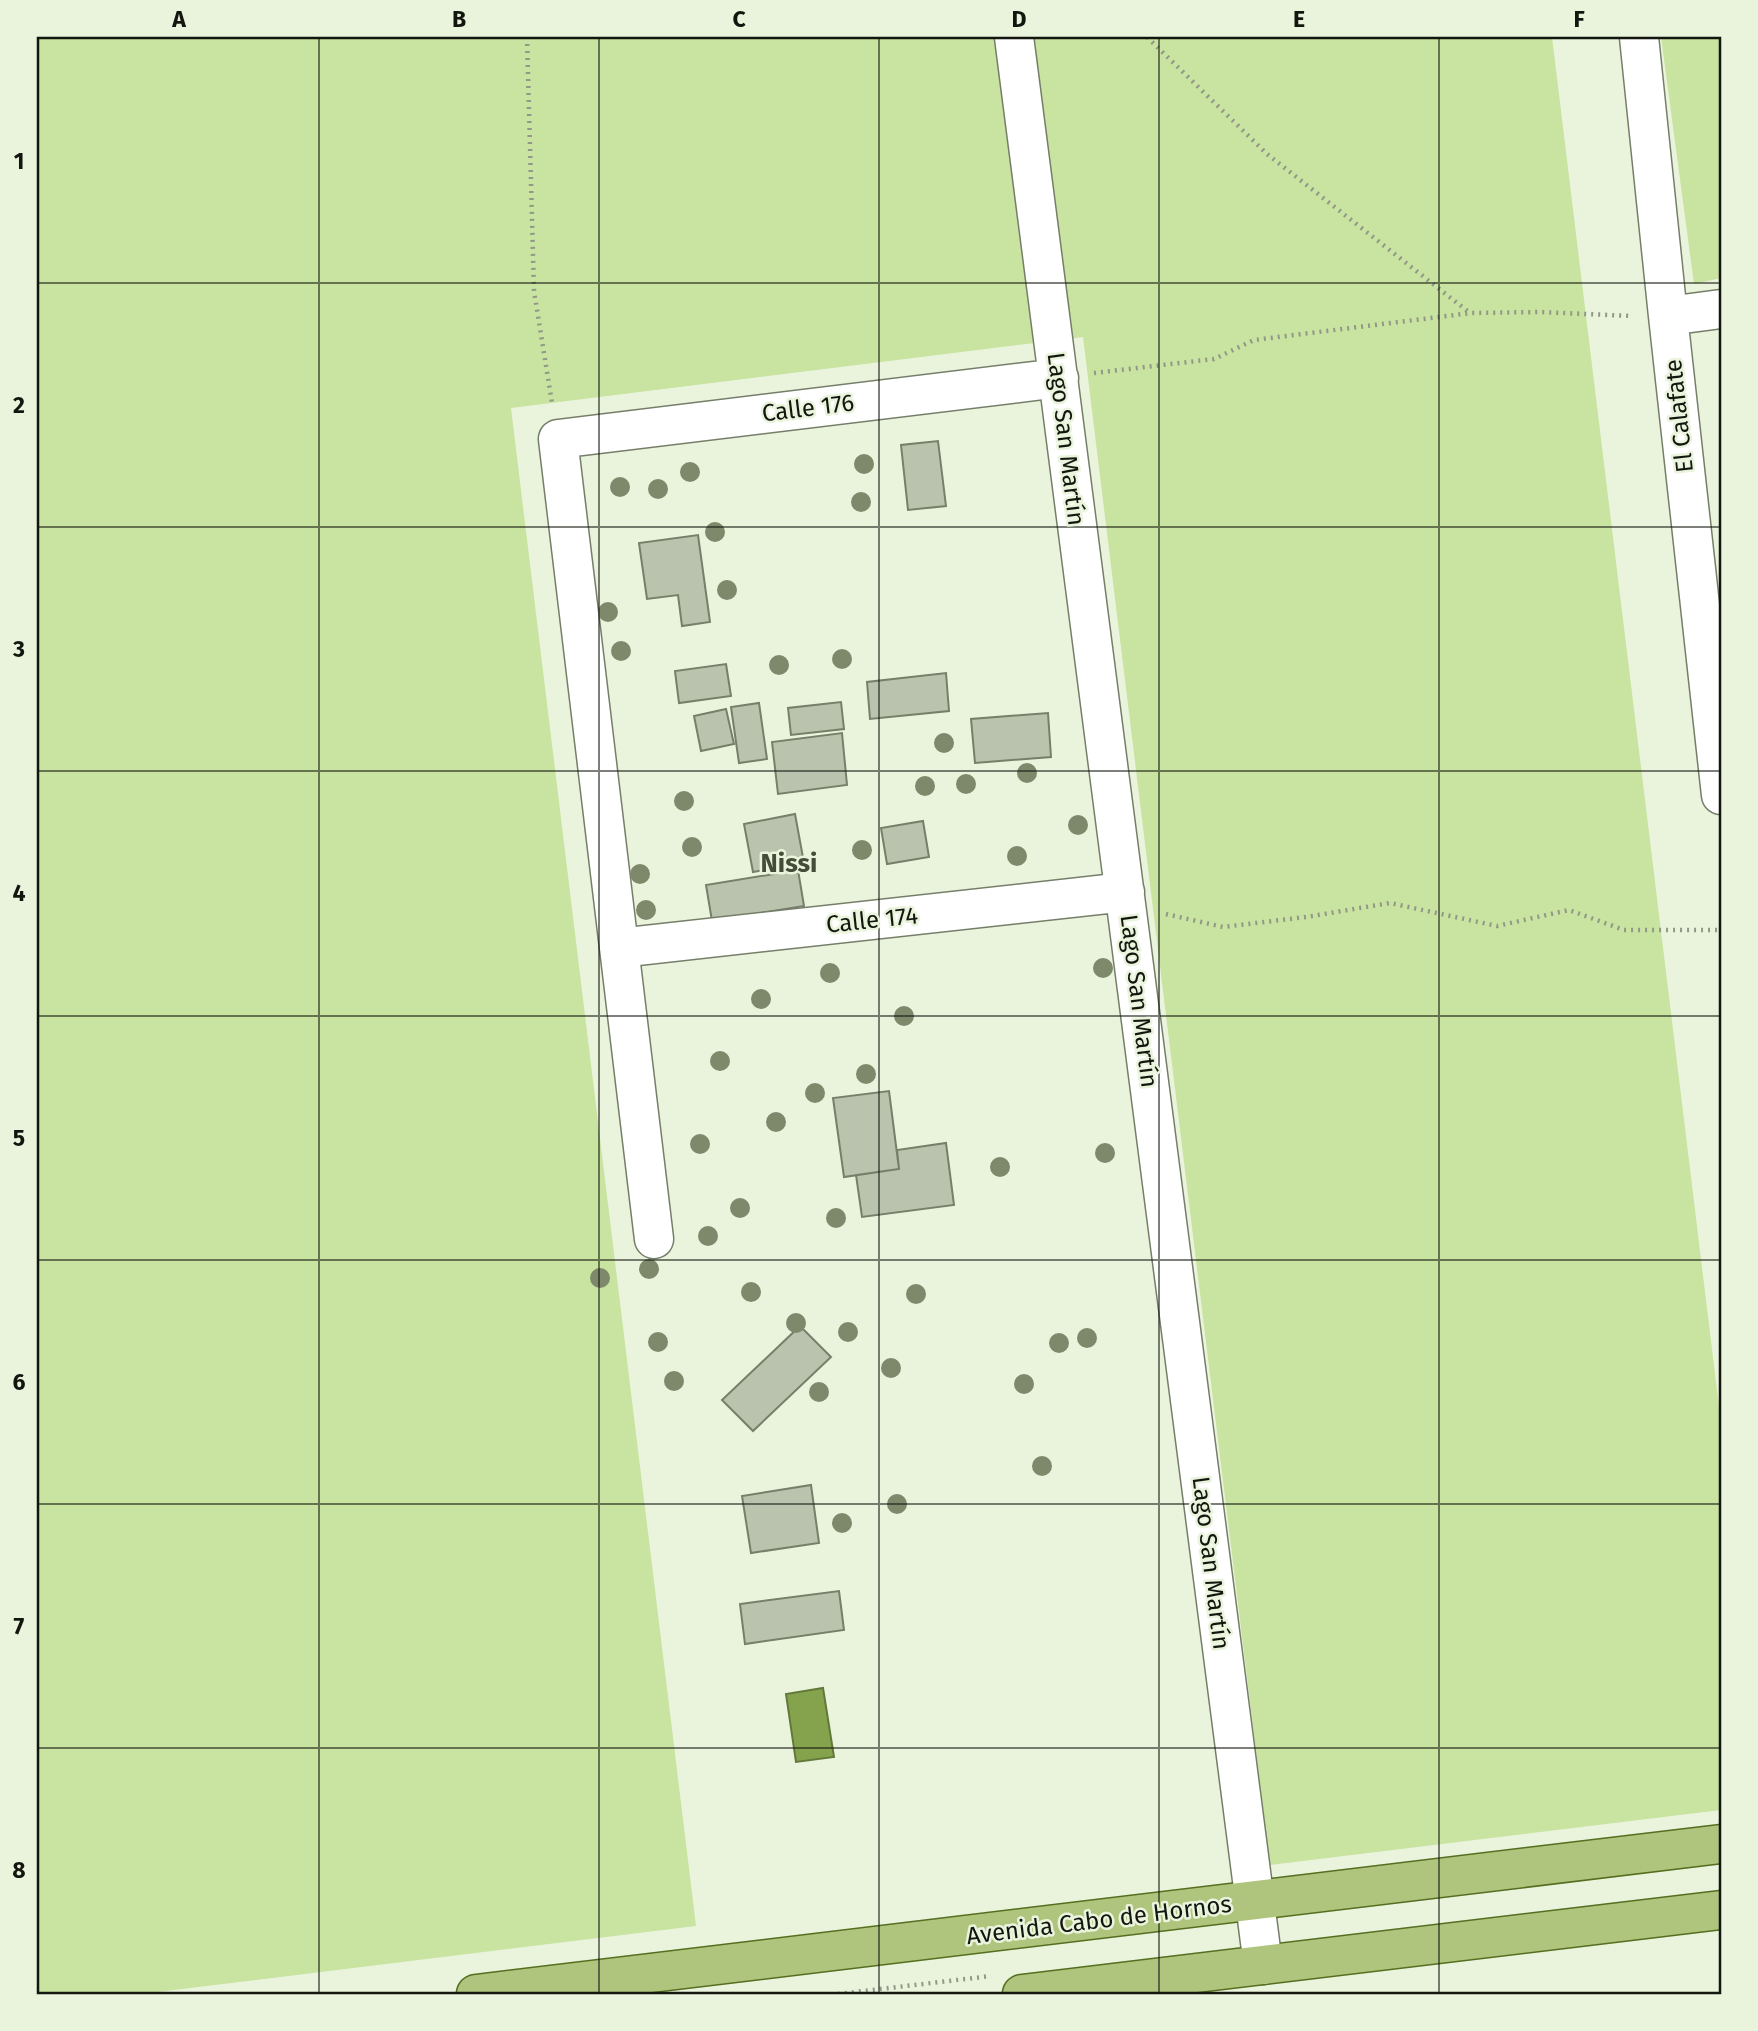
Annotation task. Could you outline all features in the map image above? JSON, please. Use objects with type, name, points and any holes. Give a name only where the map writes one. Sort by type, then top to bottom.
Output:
[{"type":"main road","name":"Avenida Cabo de Hornos","points":[[476,1994],[1721,1844]]},
{"type":"main road","points":[[1022,1994],[1721,1910]]},
{"type":"street","name":"Lago San Martín","points":[[1014,37],[1263,1965]]},
{"type":"street","name":"El Calafate","points":[[1639,37],[1721,795]]},
{"type":"street","points":[[1668,316],[1721,309]]},
{"type":"street","name":"Calle 176","points":[[558,439],[1059,378]]},
{"type":"street","points":[[558,439],[654,1239]]},
{"type":"street","name":"Calle 174","points":[[619,948],[1126,899]]},
{"type":"path","points":[[527,37],[534,291],[558,439]]},
{"type":"path","points":[[1147,37],[1267,154],[1471,313]]},
{"type":"path","points":[[1059,378],[1213,359],[1254,340],[1471,313],[1668,316]]},
{"type":"path","points":[[1126,899],[1223,927],[1390,903],[1497,926],[1569,910],[1624,930],[1721,930]]},
{"type":"shaded area","points":[[37,37],[1552,37],[1721,1423],[1721,1810],[1270,1865],[1083,337],[511,408],[696,1926],[141,1994],[37,1994]]},
{"type":"shaded area","points":[[1661,37],[1721,37],[1721,278],[1694,284]]},
{"type":"shaded area","points":[[823,1688],[834,1757],[796,1762],[786,1694]]},
{"type":"building","points":[[938,441],[946,506],[908,510],[901,445]]},
{"type":"building","points":[[698,535],[710,622],[682,626],[678,595],[647,599],[639,543]]},
{"type":"building","points":[[726,664],[731,696],[679,703],[675,671]]},
{"type":"building","points":[[946,673],[949,711],[870,719],[867,682]]},
{"type":"building","points":[[841,702],[844,729],[791,735],[788,708]]},
{"type":"building","points":[[759,703],[767,759],[739,763],[731,707]]},
{"type":"building","points":[[726,709],[734,744],[701,751],[694,716]]},
{"type":"building","points":[[1048,713],[1051,757],[975,763],[971,719]]},
{"type":"building","points":[[842,733],[847,785],[778,794],[772,742]]},
{"type":"building","points":[[795,814],[804,863],[753,872],[744,824]]},
{"type":"building","points":[[923,821],[929,857],[887,864],[881,828]]},
{"type":"building","points":[[798,870],[804,906],[712,921],[706,885]]},
{"type":"building","points":[[889,1091],[899,1169],[844,1177],[833,1098]]},
{"type":"building","points":[[946,1143],[954,1205],[862,1217],[856,1175],[899,1169],[897,1150]]},
{"type":"building","points":[[800,1326],[831,1357],[753,1431],[722,1400]]},
{"type":"building","points":[[811,1485],[819,1543],[751,1553],[742,1496]]},
{"type":"building","points":[[839,1591],[844,1630],[745,1644],[740,1604]]},
{"type":"district","name":"Nissi","points":[[789,863]]}]
